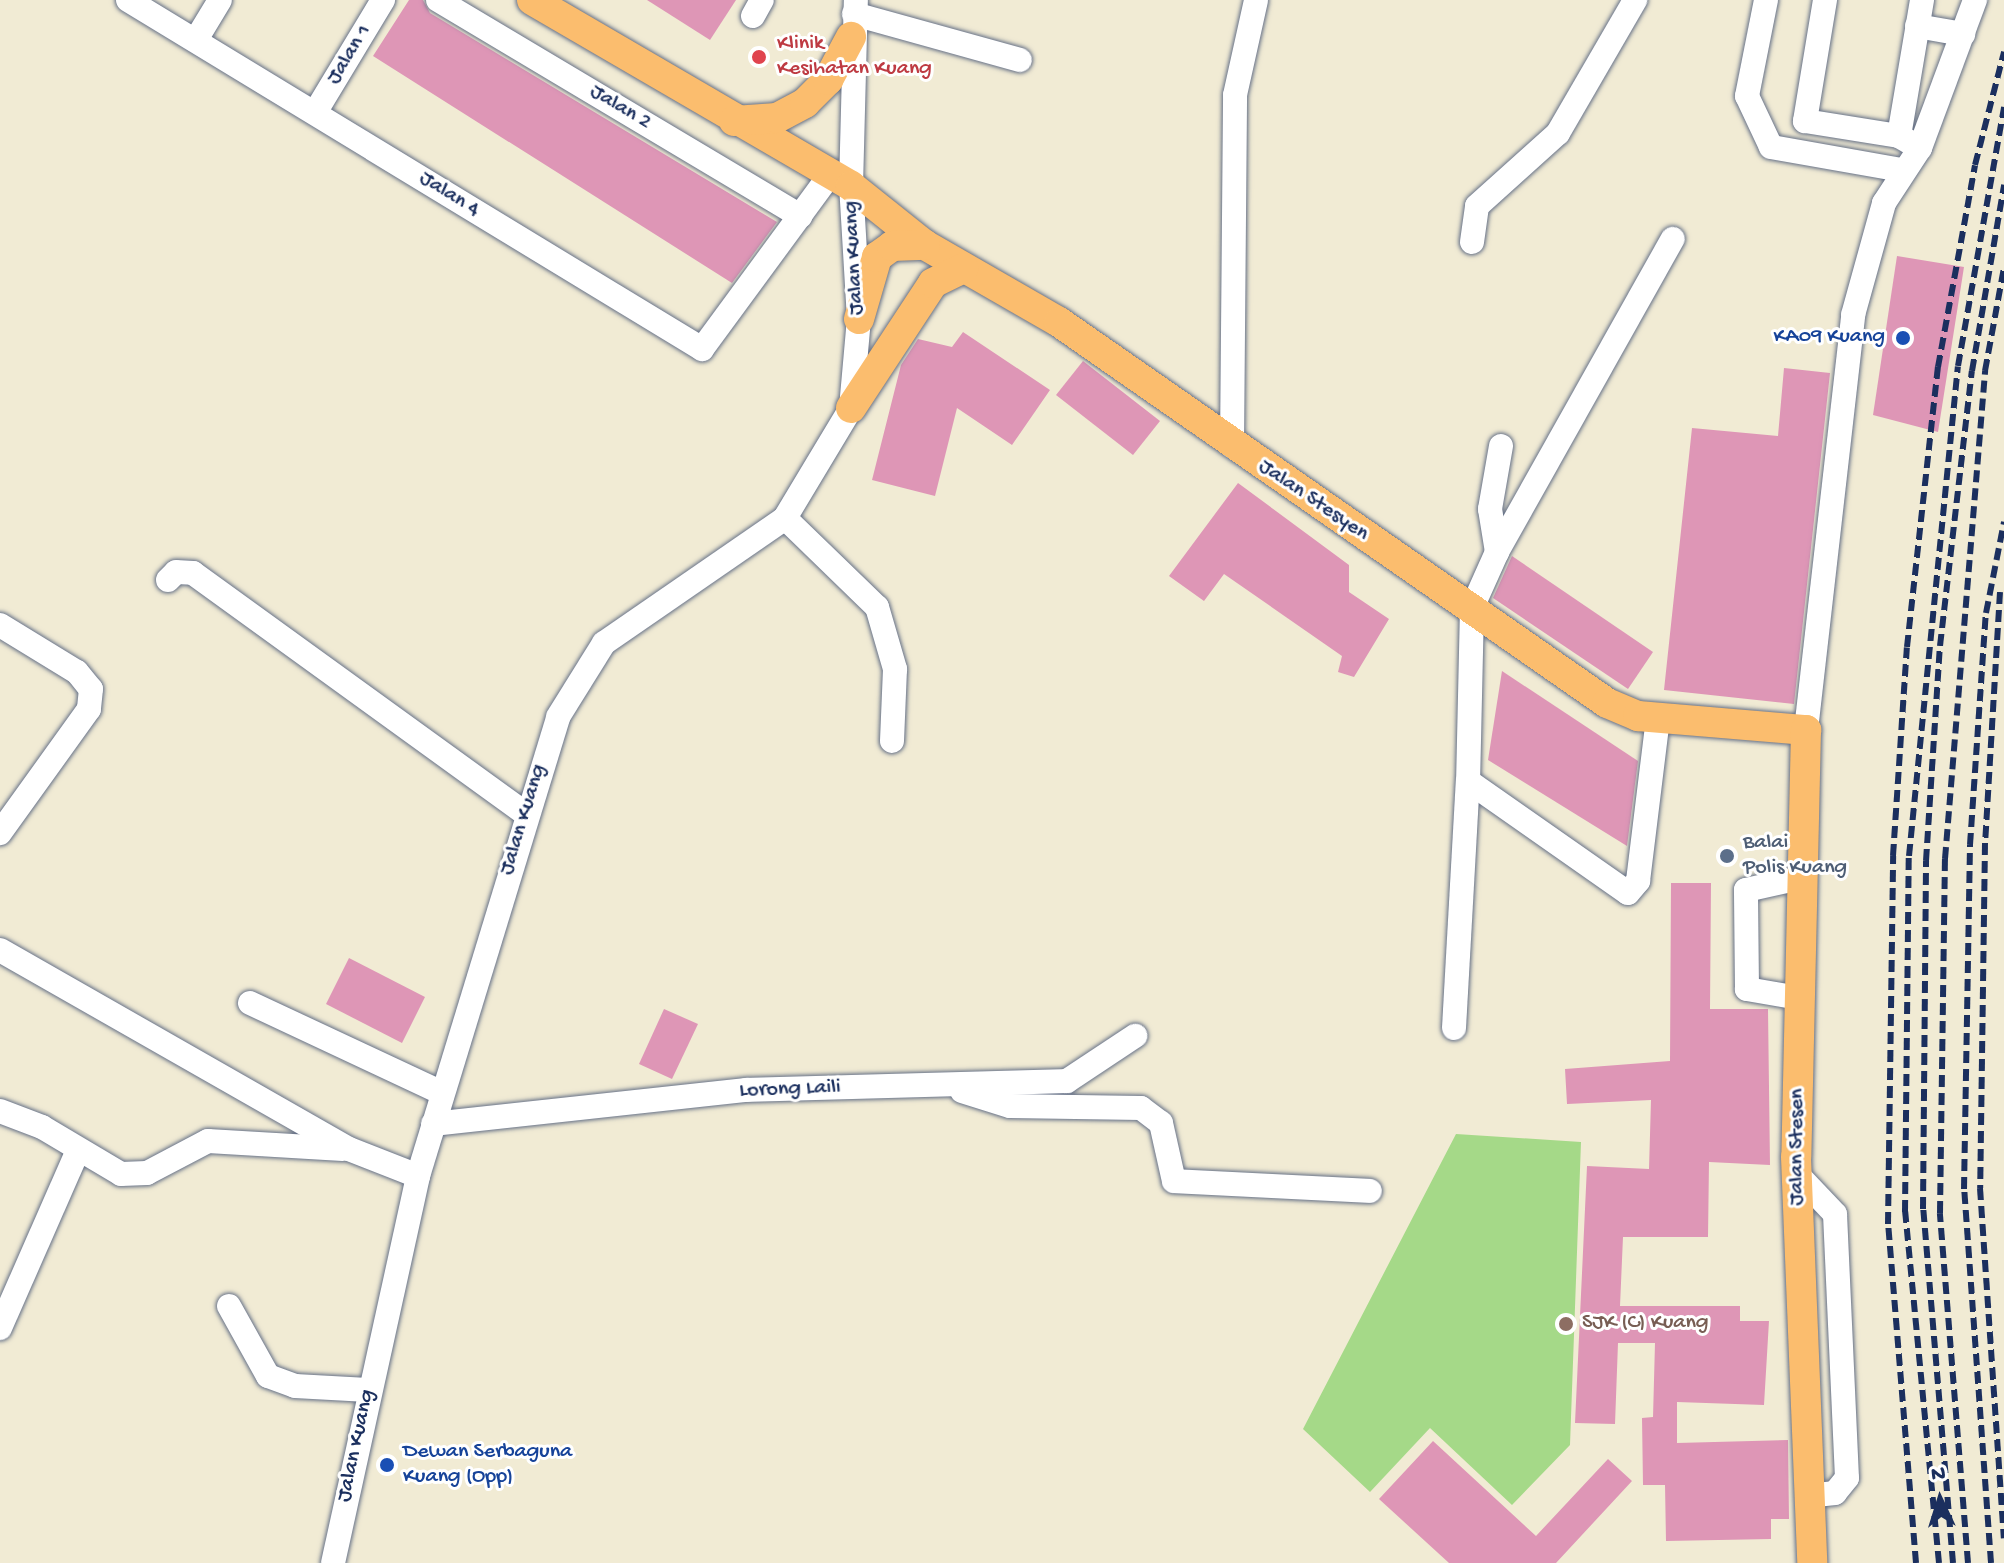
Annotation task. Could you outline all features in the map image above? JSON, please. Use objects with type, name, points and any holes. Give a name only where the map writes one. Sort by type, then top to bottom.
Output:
[{"type":"main road","name":"Jalan Stesyen","points":[[532,0],[734,121],[840,180],[925,245],[1059,322],[1232,446],[1607,703],[1658,718],[1806,730]]},
{"type":"main road","points":[[734,121],[777,118],[805,103],[828,80],[854,17]]},
{"type":"main road","points":[[859,319],[877,257],[892,246],[925,245]]},
{"type":"main road","points":[[851,408],[933,283],[964,268]]},
{"type":"main road","name":"Jalan Stesen","points":[[1806,730],[1800,878],[1797,1174],[1812,1563]]},
{"type":"street","name":"Jalan 4","points":[[128,0],[197,38],[702,349],[801,216]]},
{"type":"street","points":[[197,38],[220,0]]},
{"type":"street","name":"Jalan 1","points":[[316,111],[383,0]]},
{"type":"street","name":"Jalan 2","points":[[438,0],[801,216]]},
{"type":"street","points":[[1232,446],[1235,95],[1256,0]]},
{"type":"street","points":[[1472,242],[1477,206],[1558,133],[1635,0]]},
{"type":"street","points":[[1766,0],[1747,96],[1771,147],[1901,170]]},
{"type":"street","points":[[1825,0],[1805,121],[1899,136],[1920,148]]},
{"type":"street","points":[[1899,136],[1922,0]]},
{"type":"street","points":[[1806,730],[1843,368],[1884,203],[1901,170],[1920,148],[1975,0]]},
{"type":"street","points":[[854,17],[1020,60]]},
{"type":"street","name":"Jalan Kuang","points":[[333,1563],[368,1390],[418,1176],[558,717],[604,643],[785,518],[851,408],[859,319],[840,180],[854,17]]},
{"type":"street","points":[[1917,26],[1963,34]]},
{"type":"street","points":[[801,216],[840,180]]},
{"type":"street","points":[[1454,1028],[1468,781],[1472,608],[1497,552],[1673,239]]},
{"type":"street","points":[[1497,552],[1490,509],[1501,446]]},
{"type":"street","points":[[785,518],[877,607],[895,669],[892,741]]},
{"type":"street","points":[[168,580],[176,572],[193,573],[526,814]]},
{"type":"street","points":[[0,625],[77,672],[91,689],[89,709],[0,833]]},
{"type":"street","points":[[1468,781],[1628,893],[1638,881],[1658,718]]},
{"type":"street","points":[[1799,998],[1747,989],[1746,890],[1800,878]]},
{"type":"street","points":[[0,950],[349,1149],[418,1176]]},
{"type":"street","points":[[250,1003],[442,1093]]},
{"type":"street","name":"Lorong Laili","points":[[433,1124],[746,1090],[1067,1081],[1135,1036]]},
{"type":"street","points":[[940,1085],[1010,1106],[1141,1108],[1161,1123],[1174,1181],[1370,1191]]},
{"type":"street","points":[[0,1111],[42,1127],[77,1153],[121,1174],[147,1173],[208,1141],[349,1149]]},
{"type":"street","points":[[0,1328],[77,1153]]},
{"type":"street","points":[[1797,1174],[1835,1214],[1847,1478],[1835,1493],[1808,1496]]},
{"type":"street","points":[[229,1306],[268,1376],[295,1386],[368,1390]]},
{"type":"green space","points":[[1456,1134],[1581,1142],[1570,1445],[1512,1505],[1430,1428],[1370,1492],[1303,1429]]},
{"type":"building","points":[[409,0],[423,0],[430,13],[777,222],[732,283],[373,56]]},
{"type":"building","points":[[647,0],[736,0],[710,40]]},
{"type":"building","points":[[1897,256],[1964,267],[1938,432],[1873,415]]},
{"type":"building","points":[[963,332],[1050,390],[1012,445],[957,408],[935,496],[872,480],[901,365],[918,339],[952,347]]},
{"type":"building","points":[[1083,361],[1160,421],[1133,455],[1056,395]]},
{"type":"building","points":[[1784,368],[1830,373],[1794,704],[1664,690],[1692,428],[1778,436]]},
{"type":"building","points":[[1238,483],[1349,565],[1349,592],[1389,619],[1354,677],[1338,672],[1342,656],[1224,574],[1204,601],[1169,576]]},
{"type":"building","points":[[1512,556],[1653,652],[1628,689],[1493,598]]},
{"type":"building","points":[[1502,671],[1638,761],[1627,846],[1488,760]]},
{"type":"building","points":[[1671,883],[1711,883],[1710,1009],[1768,1009],[1770,1165],[1709,1162],[1708,1237],[1623,1237],[1620,1306],[1740,1306],[1740,1321],[1769,1321],[1764,1405],[1677,1402],[1677,1443],[1788,1440],[1789,1519],[1771,1519],[1771,1539],[1666,1541],[1665,1485],[1643,1485],[1642,1418],[1653,1417],[1655,1343],[1618,1343],[1615,1424],[1575,1423],[1587,1166],[1649,1169],[1651,1100],[1567,1104],[1565,1069],[1670,1061]]},
{"type":"building","points":[[349,958],[425,997],[402,1043],[326,1004]]},
{"type":"building","points":[[664,1009],[698,1024],[672,1079],[639,1064]]},
{"type":"building","points":[[1433,1441],[1536,1536],[1608,1459],[1632,1481],[1556,1563],[1449,1563],[1379,1499]]},
{"type":"railway","points":[[1916,1563],[1888,1224],[1893,856],[1907,647],[1938,367],[1975,165],[2004,52]]},
{"type":"railway","points":[[1939,1563],[1905,1212],[1909,856],[1958,366],[2004,107]]},
{"type":"railway","points":[[1953,1563],[1923,1209],[1926,861],[1940,646],[1972,371],[2004,185]]},
{"type":"railway","points":[[1968,1563],[1940,1213],[1945,859],[1985,371],[2004,267]]},
{"type":"railway","points":[[1991,1563],[1964,1189],[1970,845],[1986,613],[2004,522]]},
{"type":"railway","points":[[2000,592],[1985,843],[1980,1188],[2004,1538]]},
{"type":"place","name":"Klinik Kesihatan Kuang","points":[[759,57]]},
{"type":"place","name":"KA09 Kuang","points":[[1903,338]]},
{"type":"place","name":"Balai Polis Kuang","points":[[1727,856]]},
{"type":"place","name":"SJK (C) Kuang","points":[[1566,1324]]},
{"type":"place","name":"Dewan Serbaguna Kuang (Opp)","points":[[387,1465]]}]
